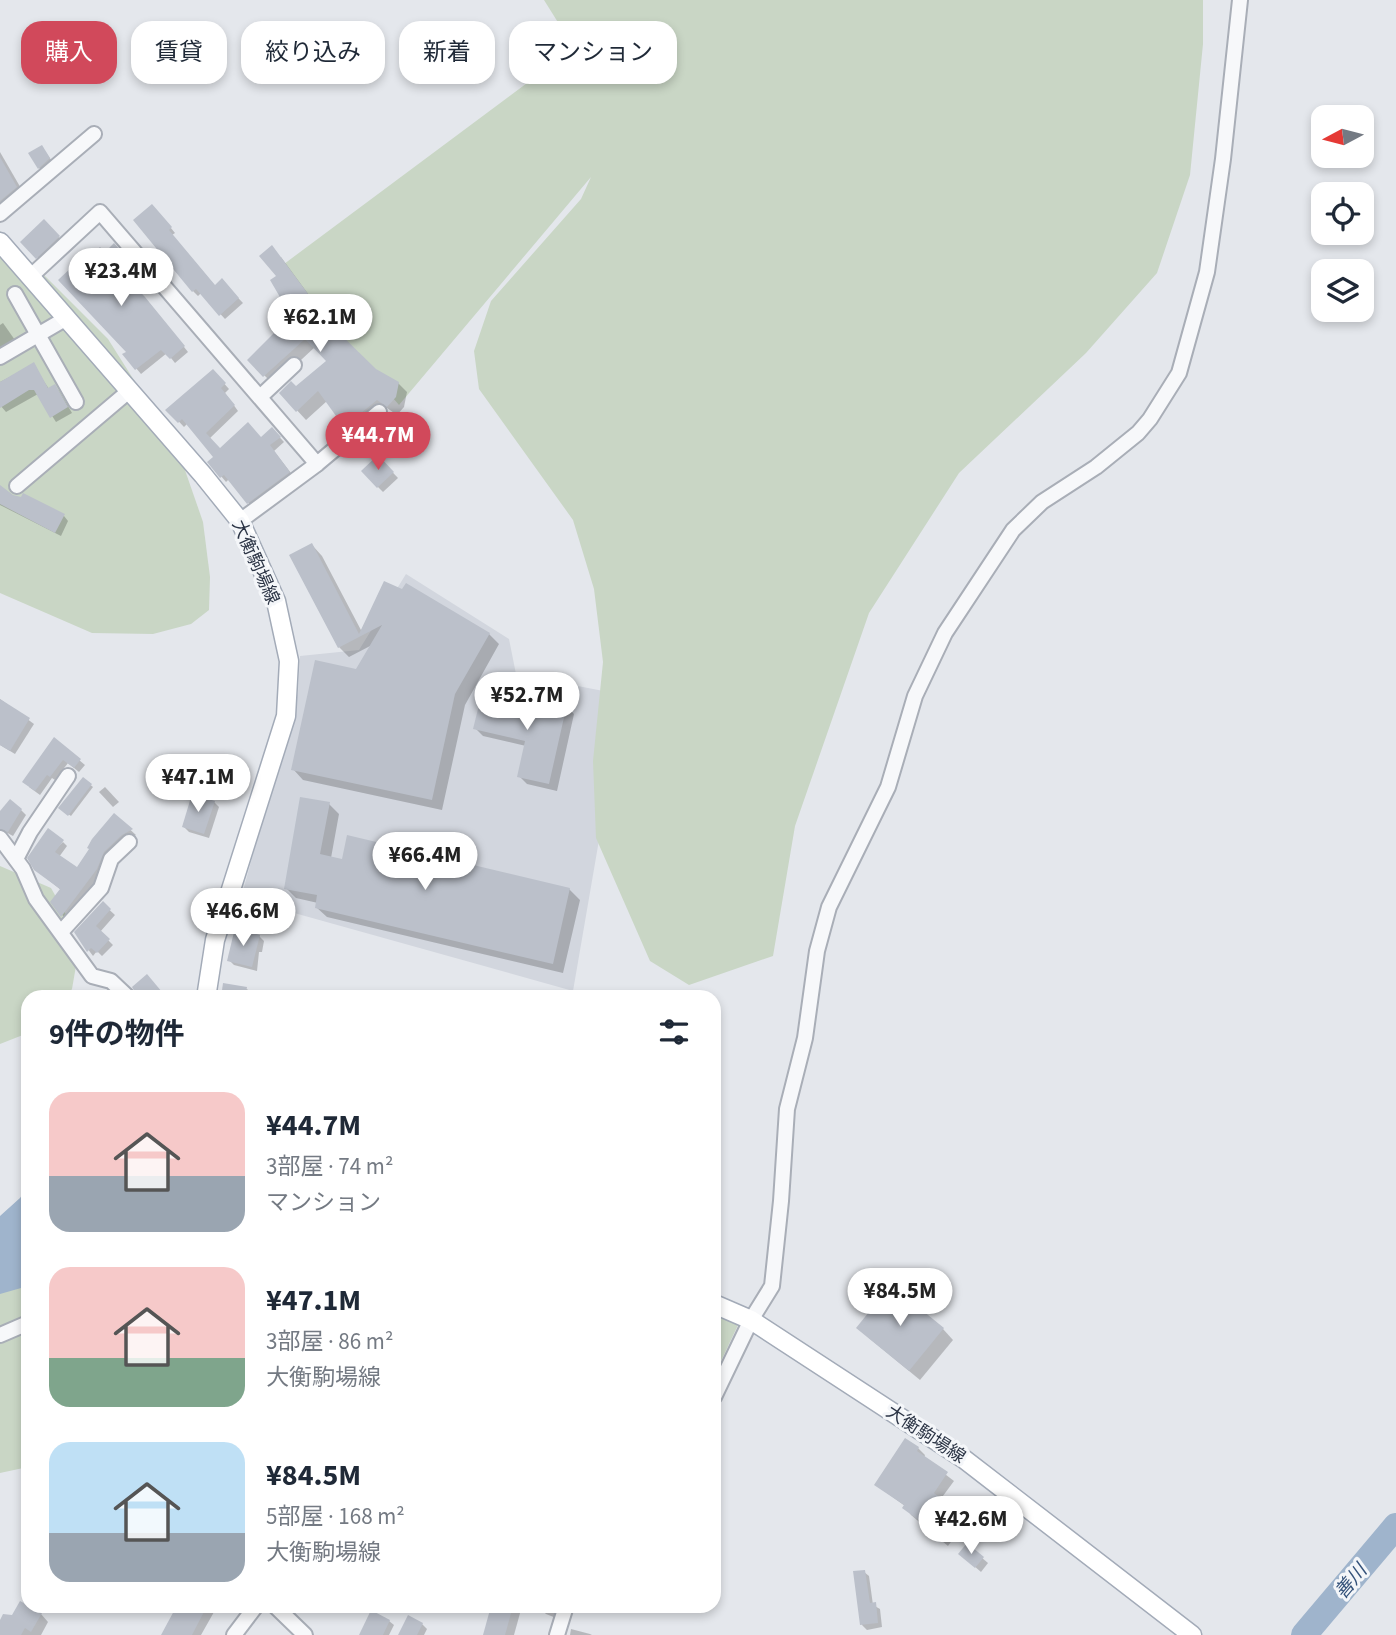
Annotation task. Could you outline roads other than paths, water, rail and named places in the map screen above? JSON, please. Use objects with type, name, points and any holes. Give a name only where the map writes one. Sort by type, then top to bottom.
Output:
[{"type":"main road","name":"大衡駒場線","points":[[0,242],[204,475],[240,521],[276,601],[289,661],[286,716],[215,940],[207,990]]},
{"type":"main road","name":"大衡駒場線","points":[[721,1307],[751,1320],[964,1459],[1192,1635]]},
{"type":"street","points":[[721,1382],[751,1320],[772,1286],[787,1109],[805,1038],[817,951],[829,907],[888,786],[915,696],[945,633],[1013,530],[1042,502],[1124,446],[1150,419],[1179,373],[1207,272],[1223,159],[1236,1]]},
{"type":"street","points":[[0,214],[94,134]]},
{"type":"street","points":[[30,276],[100,212],[317,464]]},
{"type":"street","points":[[15,294],[76,402]]},
{"type":"street","points":[[0,357],[65,319]]},
{"type":"street","points":[[260,397],[294,365]]},
{"type":"street","points":[[17,486],[129,391]]},
{"type":"street","points":[[240,521],[317,464],[379,412]]},
{"type":"street","points":[[16,859],[30,832],[68,776]]},
{"type":"street","points":[[0,838],[23,869],[36,899],[92,976],[111,981],[121,990]]},
{"type":"street","points":[[61,932],[101,888],[111,859],[129,842]]},
{"type":"street","points":[[0,1335],[21,1326]]},
{"type":"street","points":[[234,1635],[251,1613]]},
{"type":"street","points":[[282,1613],[305,1635]]},
{"type":"street","points":[[557,1635],[564,1613]]},
{"type":"water","points":[[20,1198],[21,1288],[0,1294],[0,1216]]},
{"type":"waterway","name":"善川","points":[[1304,1635],[1396,1526]]}]
